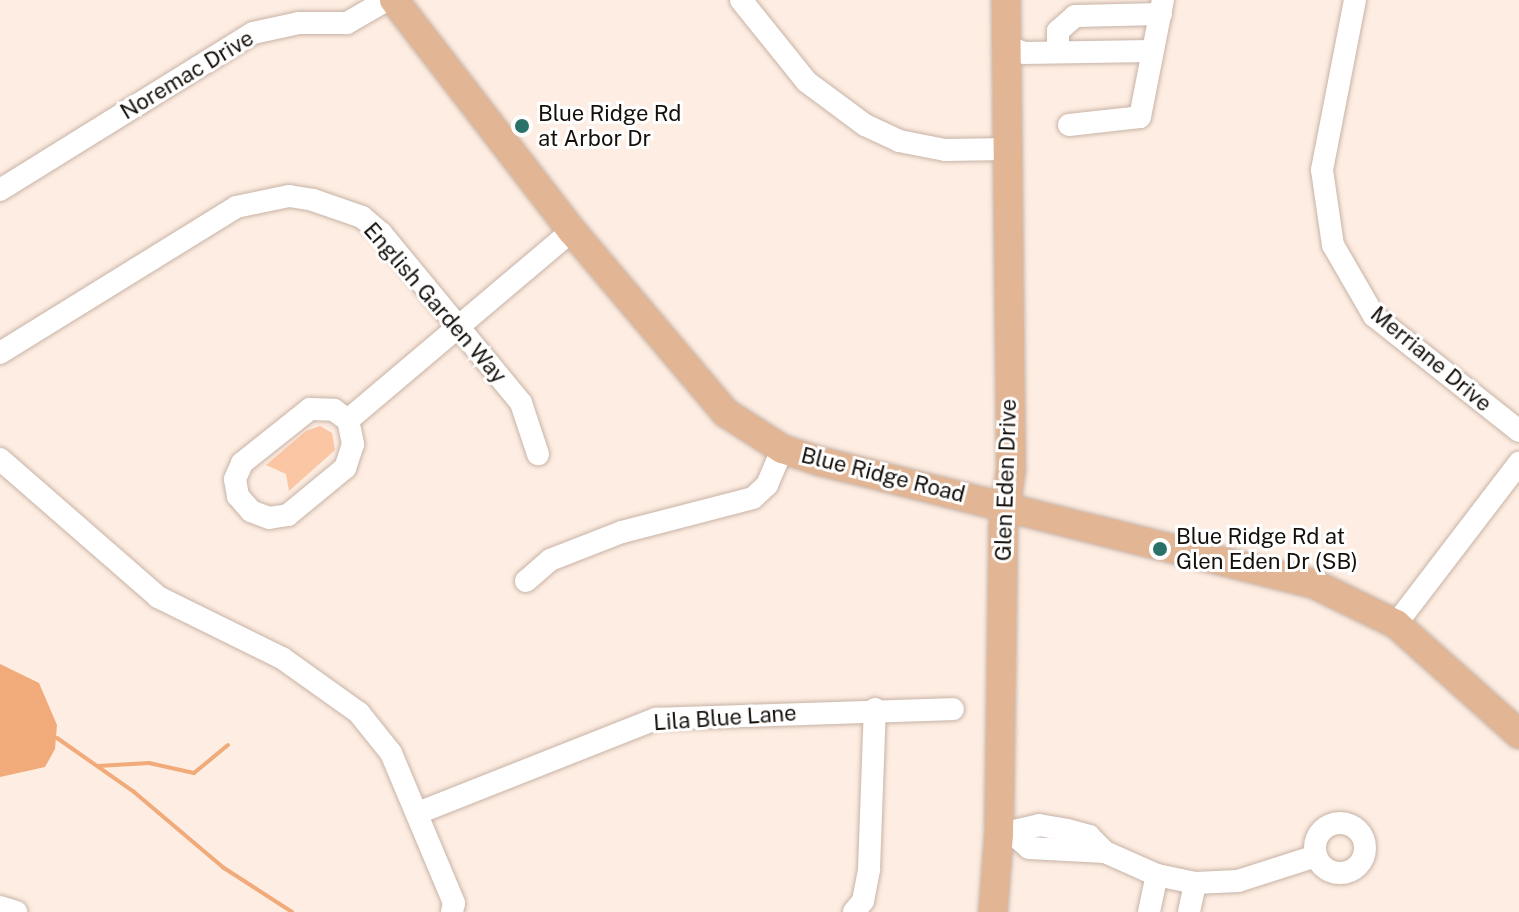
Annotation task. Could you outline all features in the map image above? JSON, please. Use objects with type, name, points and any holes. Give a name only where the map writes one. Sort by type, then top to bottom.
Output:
[{"type":"main road","name":"Blue Ridge Road","points":[[394,0],[572,231],[701,390],[726,413],[782,449],[1314,584],[1396,624],[1519,734]]},
{"type":"main road","name":"Glen Eden Drive","points":[[993,912],[1006,834],[1003,529],[1007,505],[1006,0]]},
{"type":"street","name":"Noremac Drive","points":[[0,190],[253,33],[299,23],[347,23],[387,0]]},
{"type":"street","points":[[741,0],[807,82],[865,125],[899,141],[945,150],[1008,149]]},
{"type":"street","name":"Merriane Drive","points":[[1355,0],[1322,170],[1333,245],[1374,316],[1519,431]]},
{"type":"street","points":[[1058,44],[1075,16],[1162,7],[1140,117],[1069,125]]},
{"type":"street","points":[[1006,46],[1024,53],[1058,44],[1151,51]]},
{"type":"street","name":"English Garden Way","points":[[0,353],[236,207],[289,196],[362,217],[381,233],[521,403],[538,454]]},
{"type":"street","points":[[348,420],[572,231]]},
{"type":"street","points":[[334,410],[348,420],[353,444],[345,468],[299,508],[269,518],[251,511],[238,496],[235,479],[242,463],[299,414],[334,410]]},
{"type":"street","points":[[526,581],[550,560],[622,532],[753,498],[767,485],[782,449]]},
{"type":"street","points":[[0,459],[158,597],[282,658],[359,713],[391,753],[454,903],[452,912]]},
{"type":"street","points":[[1396,624],[1519,463]]},
{"type":"street","points":[[854,912],[863,901],[869,869],[875,709]]},
{"type":"street","name":"Lila Blue Lane","points":[[418,813],[656,719],[875,709],[953,709]]},
{"type":"street","points":[[1006,834],[1029,848],[1105,852],[1157,875],[1195,883],[1238,881],[1316,856]]},
{"type":"street","points":[[1149,912],[1157,875]]},
{"type":"street","points":[[1189,912],[1195,883]]},
{"type":"street","points":[[0,907],[16,912]]},
{"type":"shaded area","points":[[320,426],[332,433],[335,450],[289,491],[286,474],[266,465],[306,431]]},
{"type":"shaded area","points":[[0,664],[39,683],[57,725],[55,749],[45,767],[0,777]]},
{"type":"waterway","points":[[57,738],[134,792],[224,868],[292,912]]},
{"type":"waterway","points":[[98,766],[149,763],[194,773],[228,745]]},
{"type":"place","name":"Blue Ridge Rd at Arbor Dr","points":[[522,126]]},
{"type":"place","name":"Blue Ridge Rd at Glen Eden Dr (SB)","points":[[1160,549]]}]
